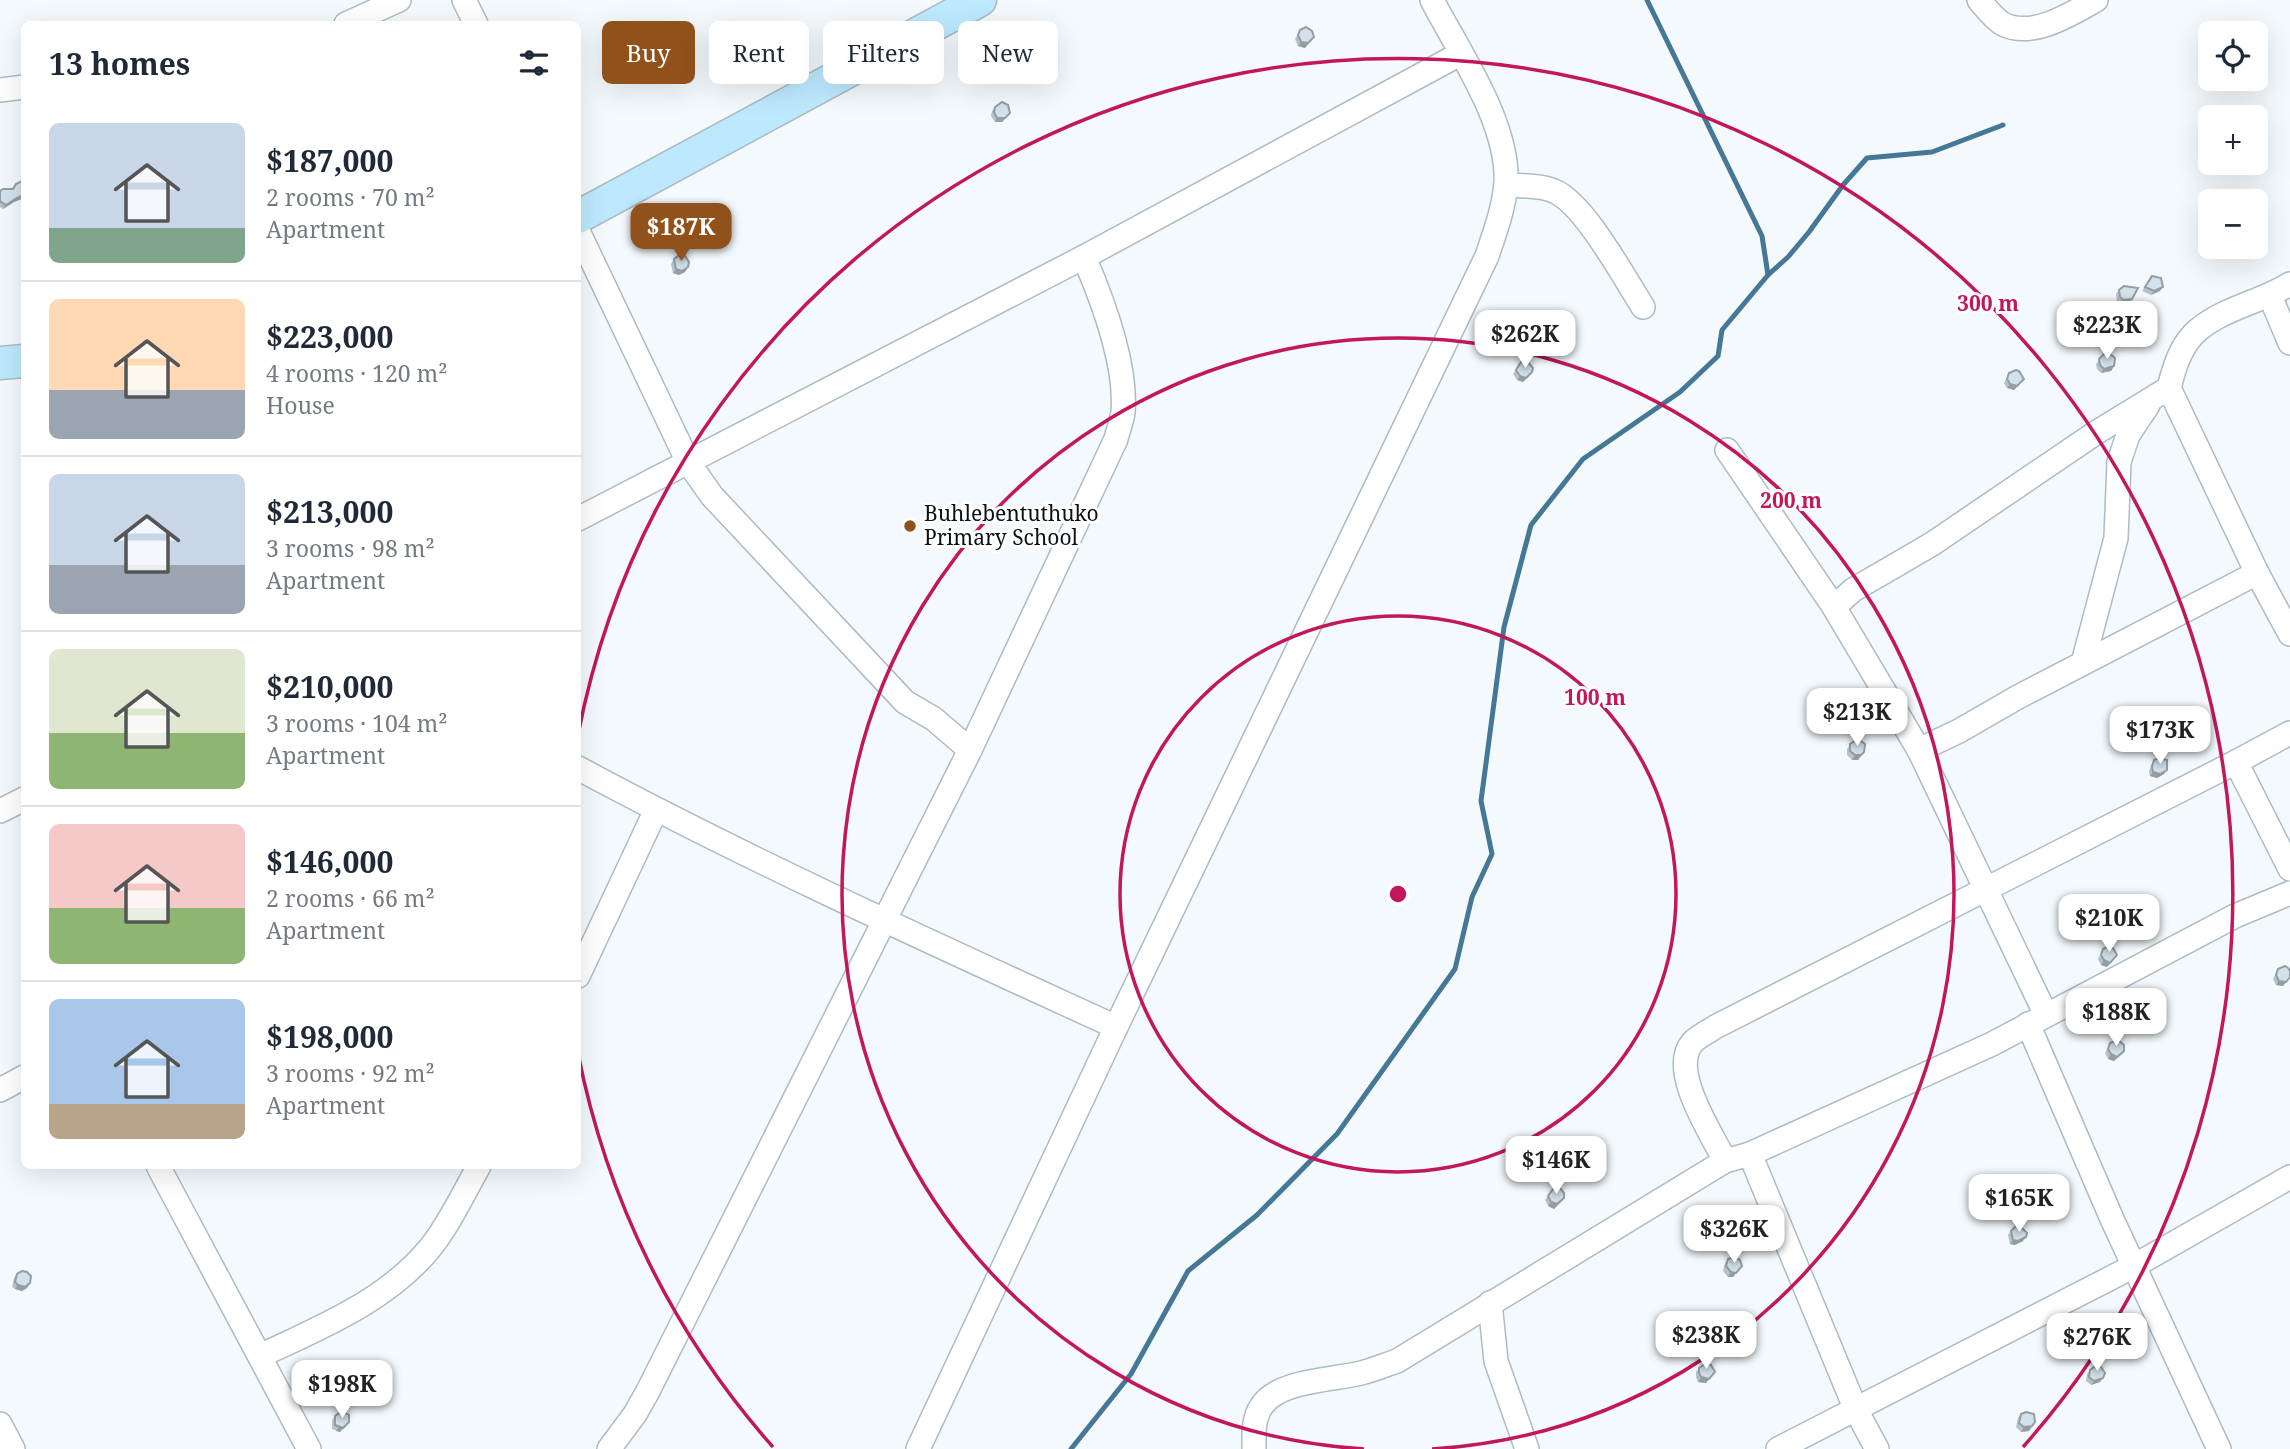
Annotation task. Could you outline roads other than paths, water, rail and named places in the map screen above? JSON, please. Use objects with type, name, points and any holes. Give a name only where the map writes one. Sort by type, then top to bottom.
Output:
[{"type":"street","points":[[352,21],[399,0]]},
{"type":"street","points":[[464,0],[474,21]]},
{"type":"street","points":[[581,215],[980,0]]},
{"type":"street","points":[[918,1449],[1116,1027],[1487,256],[1500,216],[1506,185],[1506,159],[1483,93],[1432,0]]},
{"type":"street","points":[[1979,0],[2002,23],[2019,29],[2059,19],[2096,0]]},
{"type":"street","points":[[581,518],[1084,257],[1460,54]]},
{"type":"street","points":[[0,89],[21,88]]},
{"type":"street","points":[[1506,185],[1545,188],[1570,201],[1587,221],[1643,307]]},
{"type":"street","points":[[581,237],[688,462],[712,496],[905,702],[934,719],[970,750]]},
{"type":"street","points":[[609,1449],[647,1393],[886,921],[970,750],[1116,439],[1123,414],[1123,385],[1096,285],[1084,257]]},
{"type":"street","points":[[2083,663],[2116,538],[2119,462],[2128,435],[2160,394],[2184,347],[2197,331],[2290,284]]},
{"type":"street","points":[[2270,296],[2290,343]]},
{"type":"street","points":[[0,363],[21,361]]},
{"type":"street","points":[[2160,394],[2290,634]]},
{"type":"street","points":[[1833,607],[1853,590],[1932,544],[2097,432],[2160,394]]},
{"type":"street","points":[[1727,450],[1833,607],[1919,750],[1986,888],[2037,1020],[2070,1125],[2219,1449]]},
{"type":"street","points":[[1919,750],[1959,732],[1978,719],[2083,663],[2258,573]]},
{"type":"street","points":[[1726,1161],[1701,1114],[1685,1073],[1685,1059],[1692,1043],[1715,1027],[2290,733]]},
{"type":"street","points":[[2236,762],[2290,869]]},
{"type":"street","points":[[581,770],[656,810],[886,921],[1116,1027]]},
{"type":"street","points":[[0,811],[21,800]]},
{"type":"street","points":[[581,970],[656,810]]},
{"type":"street","points":[[1254,1449],[1254,1426],[1260,1408],[1270,1396],[1295,1386],[1363,1373],[1397,1361],[1726,1161],[1751,1154],[1966,1056],[2235,916],[2290,893]]},
{"type":"street","points":[[0,1090],[21,1079]]},
{"type":"street","points":[[1751,1154],[1856,1410],[1877,1449]]},
{"type":"street","points":[[160,1169],[309,1449]]},
{"type":"street","points":[[260,1356],[345,1315],[397,1279],[430,1248],[477,1169]]},
{"type":"street","points":[[1779,1449],[2134,1266],[2290,1177]]},
{"type":"street","points":[[1490,1303],[1496,1361],[1504,1391],[1527,1449]]},
{"type":"street","points":[[0,1424],[13,1449]]},
{"type":"waterway","points":[[1647,0],[1762,236],[1768,275]]},
{"type":"waterway","points":[[1071,1449],[1131,1374],[1188,1271],[1257,1215],[1337,1134],[1455,969],[1472,897],[1492,854],[1481,801],[1504,627],[1531,525],[1583,459],[1680,392],[1718,356],[1722,330],[1768,275],[1788,257],[1867,158],[1932,152],[2003,125]]},
{"type":"place","name":"Buhlebentuthuko Primary School","points":[[910,526]]}]
